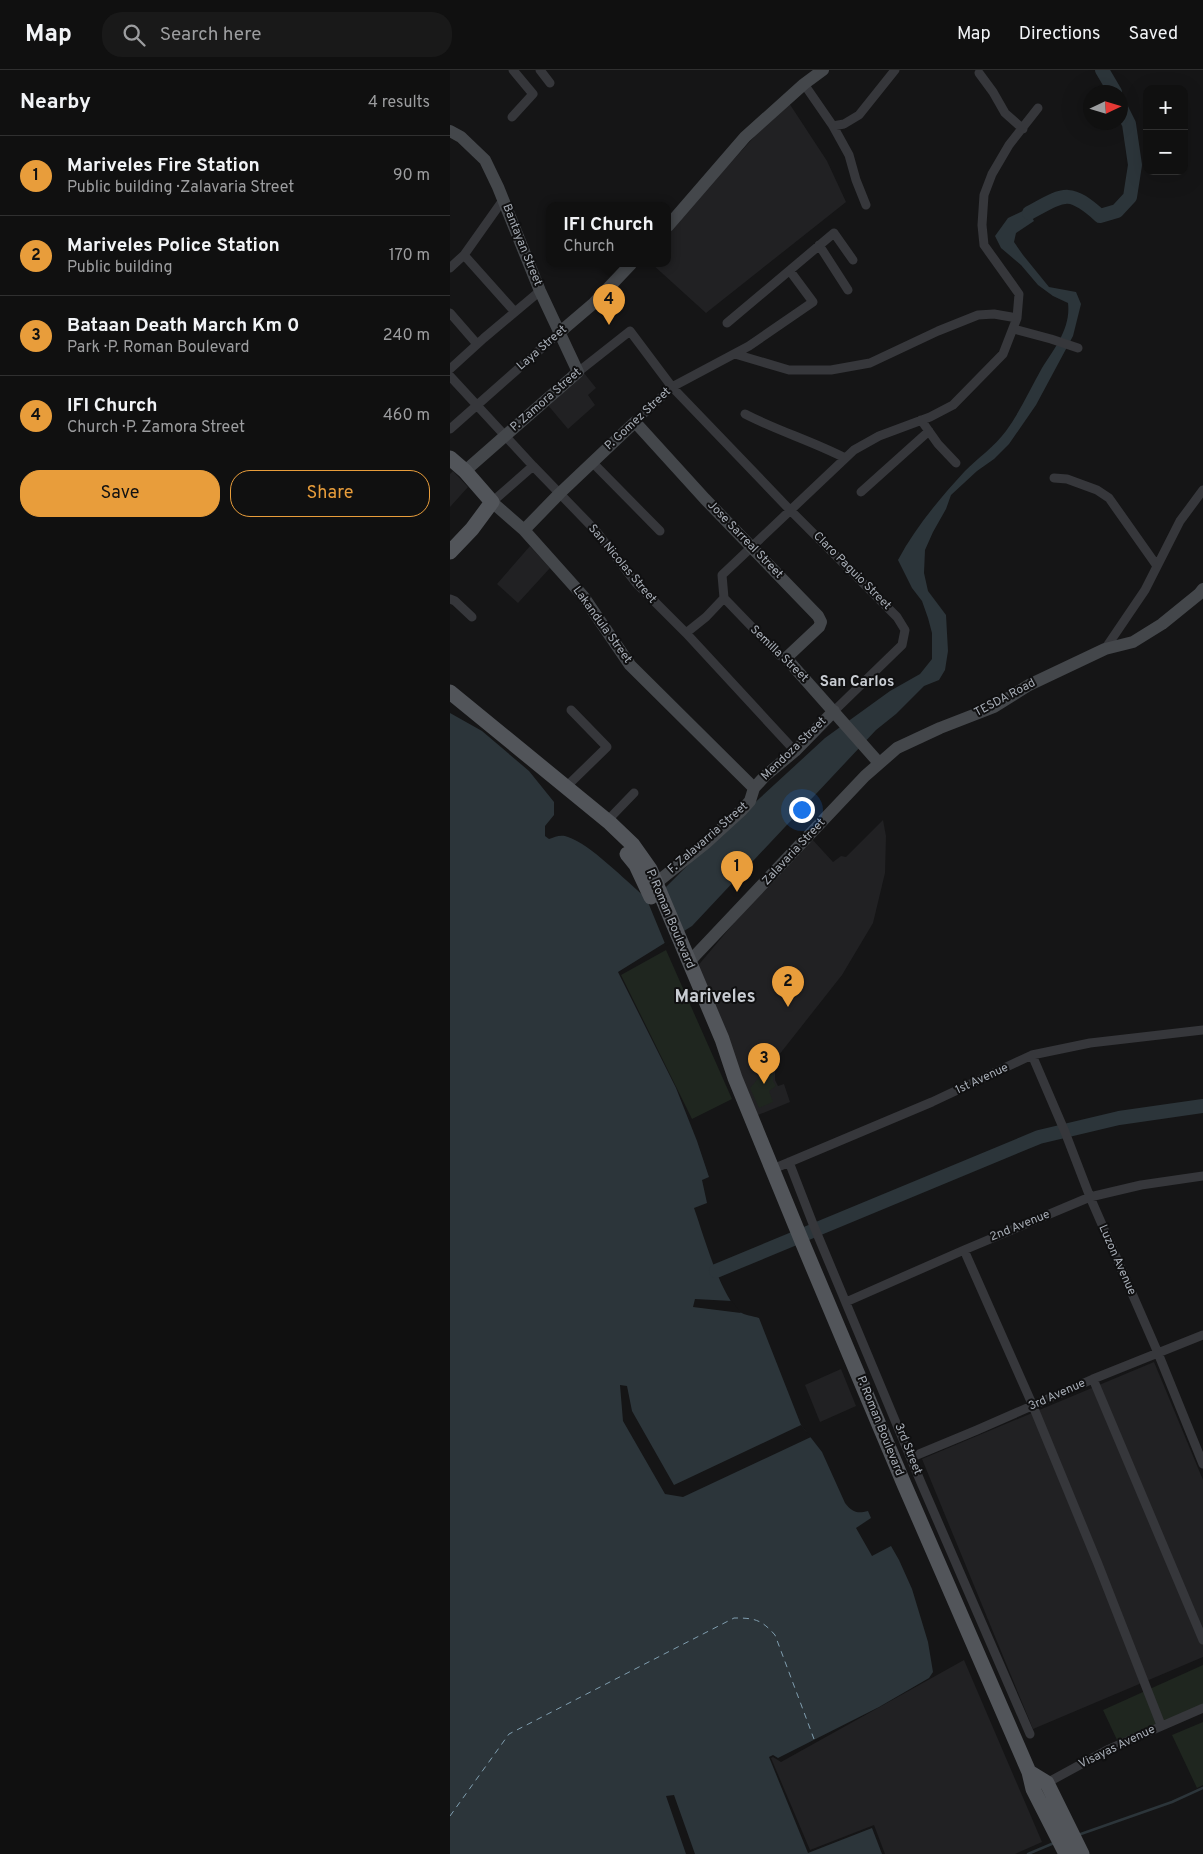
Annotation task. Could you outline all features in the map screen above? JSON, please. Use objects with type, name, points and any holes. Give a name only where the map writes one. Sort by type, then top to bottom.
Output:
[{"type":"main road","points":[[450,458],[465,471],[492,502],[472,529],[450,552]]},
{"type":"main road","name":"P. Roman Boulevard","points":[[450,692],[607,821],[644,858],[654,889],[713,1042],[736,1078]]},
{"type":"main road","name":"P. Roman Boulevard","points":[[566,787],[573,802],[625,851],[654,889]]},
{"type":"main road","name":"P. Roman Boulevard","points":[[677,946],[689,962],[722,1039],[800,1237],[904,1484],[1029,1772],[1040,1786],[1073,1851]]},
{"type":"street","points":[[512,117],[533,94],[513,70]]},
{"type":"street","points":[[540,70],[550,83]]},
{"type":"street","points":[[671,223],[745,137],[804,84],[823,70]]},
{"type":"street","points":[[833,126],[844,124],[859,115],[895,70]]},
{"type":"street","points":[[979,72],[1005,113],[1023,129]]},
{"type":"street","points":[[804,84],[833,126],[849,155],[866,205]]},
{"type":"street","points":[[686,633],[706,617],[724,598],[722,575],[854,450],[880,436],[922,420],[953,405],[1003,354],[1017,318],[1019,294],[984,245],[982,224],[984,195],[992,174],[1010,145],[1038,108]]},
{"type":"street","name":"Bantayan Street","points":[[450,131],[461,137],[485,160],[540,291],[578,372]]},
{"type":"street","points":[[450,268],[464,255],[503,200]]},
{"type":"street","points":[[727,323],[834,233],[853,260]]},
{"type":"street","points":[[819,245],[848,290]]},
{"type":"street","points":[[464,255],[515,312]]},
{"type":"street","name":"Laya Street","points":[[450,429],[594,303],[628,267]]},
{"type":"street","name":"P. Gomez Street","points":[[524,530],[592,462],[672,387],[735,354],[813,302],[790,271]]},
{"type":"street","points":[[450,369],[540,291]]},
{"type":"street","points":[[450,313],[477,344]]},
{"type":"street","points":[[735,354],[789,370],[831,370],[870,363],[938,331],[978,315],[994,314],[1017,318]]},
{"type":"street","points":[[1014,329],[1075,347]]},
{"type":"street","name":"P. Zamora Street","points":[[465,471],[578,372],[630,331]]},
{"type":"street","name":"Claro Paguio Street","points":[[630,331],[672,387],[897,616],[905,630],[902,645],[898,650],[834,711]]},
{"type":"street","name":"San Nicolas Street","points":[[450,376],[596,531],[636,583],[686,633],[795,751]]},
{"type":"street","points":[[745,414],[845,458]]},
{"type":"street","points":[[922,420],[938,444],[956,463]]},
{"type":"street","name":"Jose Sarreal Street","points":[[635,422],[818,616],[821,622],[819,627],[786,658]]},
{"type":"street","points":[[861,492],[929,431]]},
{"type":"street","points":[[592,462],[660,531]]},
{"type":"street","points":[[492,502],[533,466]]},
{"type":"street","points":[[1054,478],[1067,479],[1096,490],[1109,498],[1157,566]]},
{"type":"street","points":[[1105,649],[1144,590],[1180,521],[1203,490]]},
{"type":"street","name":"Lakandula Street","points":[[492,502],[524,530],[583,596],[630,665],[754,788]]},
{"type":"street","name":"TESDA Road","points":[[879,763],[897,748],[940,728],[994,707],[1029,685],[1105,649],[1132,642],[1162,624],[1203,589]]},
{"type":"street","name":"Semilla Street","points":[[724,598],[779,655],[786,658],[879,763]]},
{"type":"street","points":[[450,599],[455,601],[472,617]]},
{"type":"street","points":[[566,787],[607,747],[571,710]]},
{"type":"street","name":"Mendoza Street","points":[[754,788],[795,751],[834,711]]},
{"type":"street","name":"Zalavaria Street","points":[[689,962],[879,763]]},
{"type":"street","name":"F. Zalavarria Street","points":[[654,889],[742,810],[750,801],[754,788]]},
{"type":"street","points":[[607,821],[634,793]]},
{"type":"street","name":"1st Avenue","points":[[773,1168],[932,1102],[1032,1055],[1090,1043],[1203,1030]]},
{"type":"street","name":"Luzon Avenue","points":[[1032,1055],[1061,1122],[1090,1198],[1158,1353],[1203,1464]]},
{"type":"street","name":"3rd Street","points":[[789,1162],[812,1224],[1030,1734]]},
{"type":"street","name":"2nd Avenue","points":[[846,1302],[964,1250],[1090,1198],[1140,1185],[1203,1176]]},
{"type":"street","points":[[964,1250],[1033,1406],[1098,1564],[1161,1726]]},
{"type":"street","name":"3rd Avenue","points":[[912,1457],[1203,1334]]},
{"type":"street","points":[[1093,1379],[1203,1640]]},
{"type":"street","points":[[904,1484],[922,1485]]},
{"type":"street","points":[[953,1594],[965,1582]]},
{"type":"street","name":"Visayas Avenue","points":[[1040,1786],[1109,1749],[1203,1708]]},
{"type":"shaded area","points":[[789,103],[827,161],[846,202],[706,313],[655,267],[671,267],[671,228],[777,112]]},
{"type":"shaded area","points":[[1027,209],[1034,221],[1016,233],[1014,242],[1049,287],[1076,292],[1081,304],[1073,336],[1036,405],[1009,444],[951,495],[925,550],[924,573],[928,591],[946,615],[948,651],[945,670],[939,680],[924,686],[896,714],[876,730],[692,926],[618,972],[676,1088],[709,1177],[702,1180],[707,1203],[694,1208],[719,1278],[733,1304],[740,1312],[759,1318],[801,1425],[822,1452],[845,1503],[855,1512],[868,1511],[871,1518],[856,1528],[872,1556],[891,1546],[912,1589],[928,1642],[933,1672],[929,1678],[879,1707],[778,1758],[773,1755],[769,1757],[808,1853],[872,1828],[882,1854],[450,1854],[450,713],[482,731],[529,771],[554,802],[554,815],[545,826],[545,836],[549,839],[565,836],[587,847],[645,897],[665,888],[825,738],[890,691],[920,674],[932,659],[932,633],[922,601],[912,588],[898,560],[912,536],[937,503],[965,471],[1001,437],[1011,424],[1057,345],[1067,321],[1068,303],[1053,296],[1038,285],[1021,265],[1001,248],[995,236],[1008,218]]},
{"type":"shaded area","points":[[584,373],[596,388],[588,395],[595,405],[568,429],[547,404]]},
{"type":"shaded area","points":[[453,471],[468,487],[450,507],[450,474]]},
{"type":"shaded area","points":[[530,546],[550,568],[518,603],[497,584]]},
{"type":"shaded area","points":[[883,820],[886,836],[885,873],[873,923],[842,975],[775,1060],[775,1080],[778,1086],[784,1084],[790,1102],[758,1115],[696,968],[755,898],[811,838],[833,862],[841,856],[846,857]]},
{"type":"shaded area","points":[[666,950],[732,1099],[692,1119],[621,975]]},
{"type":"shaded area","points":[[774,1060],[773,1081],[776,1086],[769,1091],[773,1102],[759,1108],[750,1088]]},
{"type":"shaded area","points":[[1154,1362],[1203,1480],[1203,1657],[1033,1729],[922,1459]]},
{"type":"shaded area","points":[[841,1369],[856,1406],[820,1422],[805,1385]]},
{"type":"shaded area","points":[[964,1660],[1042,1842],[1015,1854],[885,1854],[874,1825],[810,1850],[771,1758],[773,1757],[781,1762]]},
{"type":"shaded area","points":[[1203,1665],[1203,1705],[1118,1742],[1103,1710]]},
{"type":"shaded area","points":[[1203,1722],[1203,1785],[1197,1788],[1172,1735]]},
{"type":"pier","points":[[663,888],[683,935],[666,946],[645,895]]},
{"type":"pier","points":[[695,1299],[732,1301],[741,1313],[693,1307]]},
{"type":"pier","points":[[620,1385],[627,1386],[632,1411],[674,1485],[801,1425],[811,1437],[683,1497],[665,1494],[623,1421]]},
{"type":"pier","points":[[674,1795],[695,1854],[686,1854],[666,1796]]},
{"type":"waterway","points":[[1102,70],[1111,85]]},
{"type":"waterway","points":[[1029,213],[1059,198],[1066,197],[1081,201],[1100,216],[1117,211],[1130,197],[1135,165],[1128,122]]},
{"type":"waterway","points":[[716,1271],[1039,1137],[1119,1118],[1203,1106]]},
{"type":"waterway","points":[[1078,1835],[1172,1802],[1203,1788]]},
{"type":"waterway","points":[[1028,1854],[1054,1843]]},
{"type":"ferry route","points":[[450,1816],[509,1734],[734,1618],[757,1620],[775,1635],[814,1739]]},
{"type":"place","name":"IFI Church","points":[[609,325]]},
{"type":"place","name":"Mariveles Fire Station","points":[[737,892]]},
{"type":"place","name":"Mariveles Police Station","points":[[788,1007]]},
{"type":"place","name":"Bataan Death March Km 0","points":[[764,1084]]},
{"type":"district","name":"San Carlos","points":[[857,682]]},
{"type":"district","name":"Mariveles","points":[[715,997]]}]
